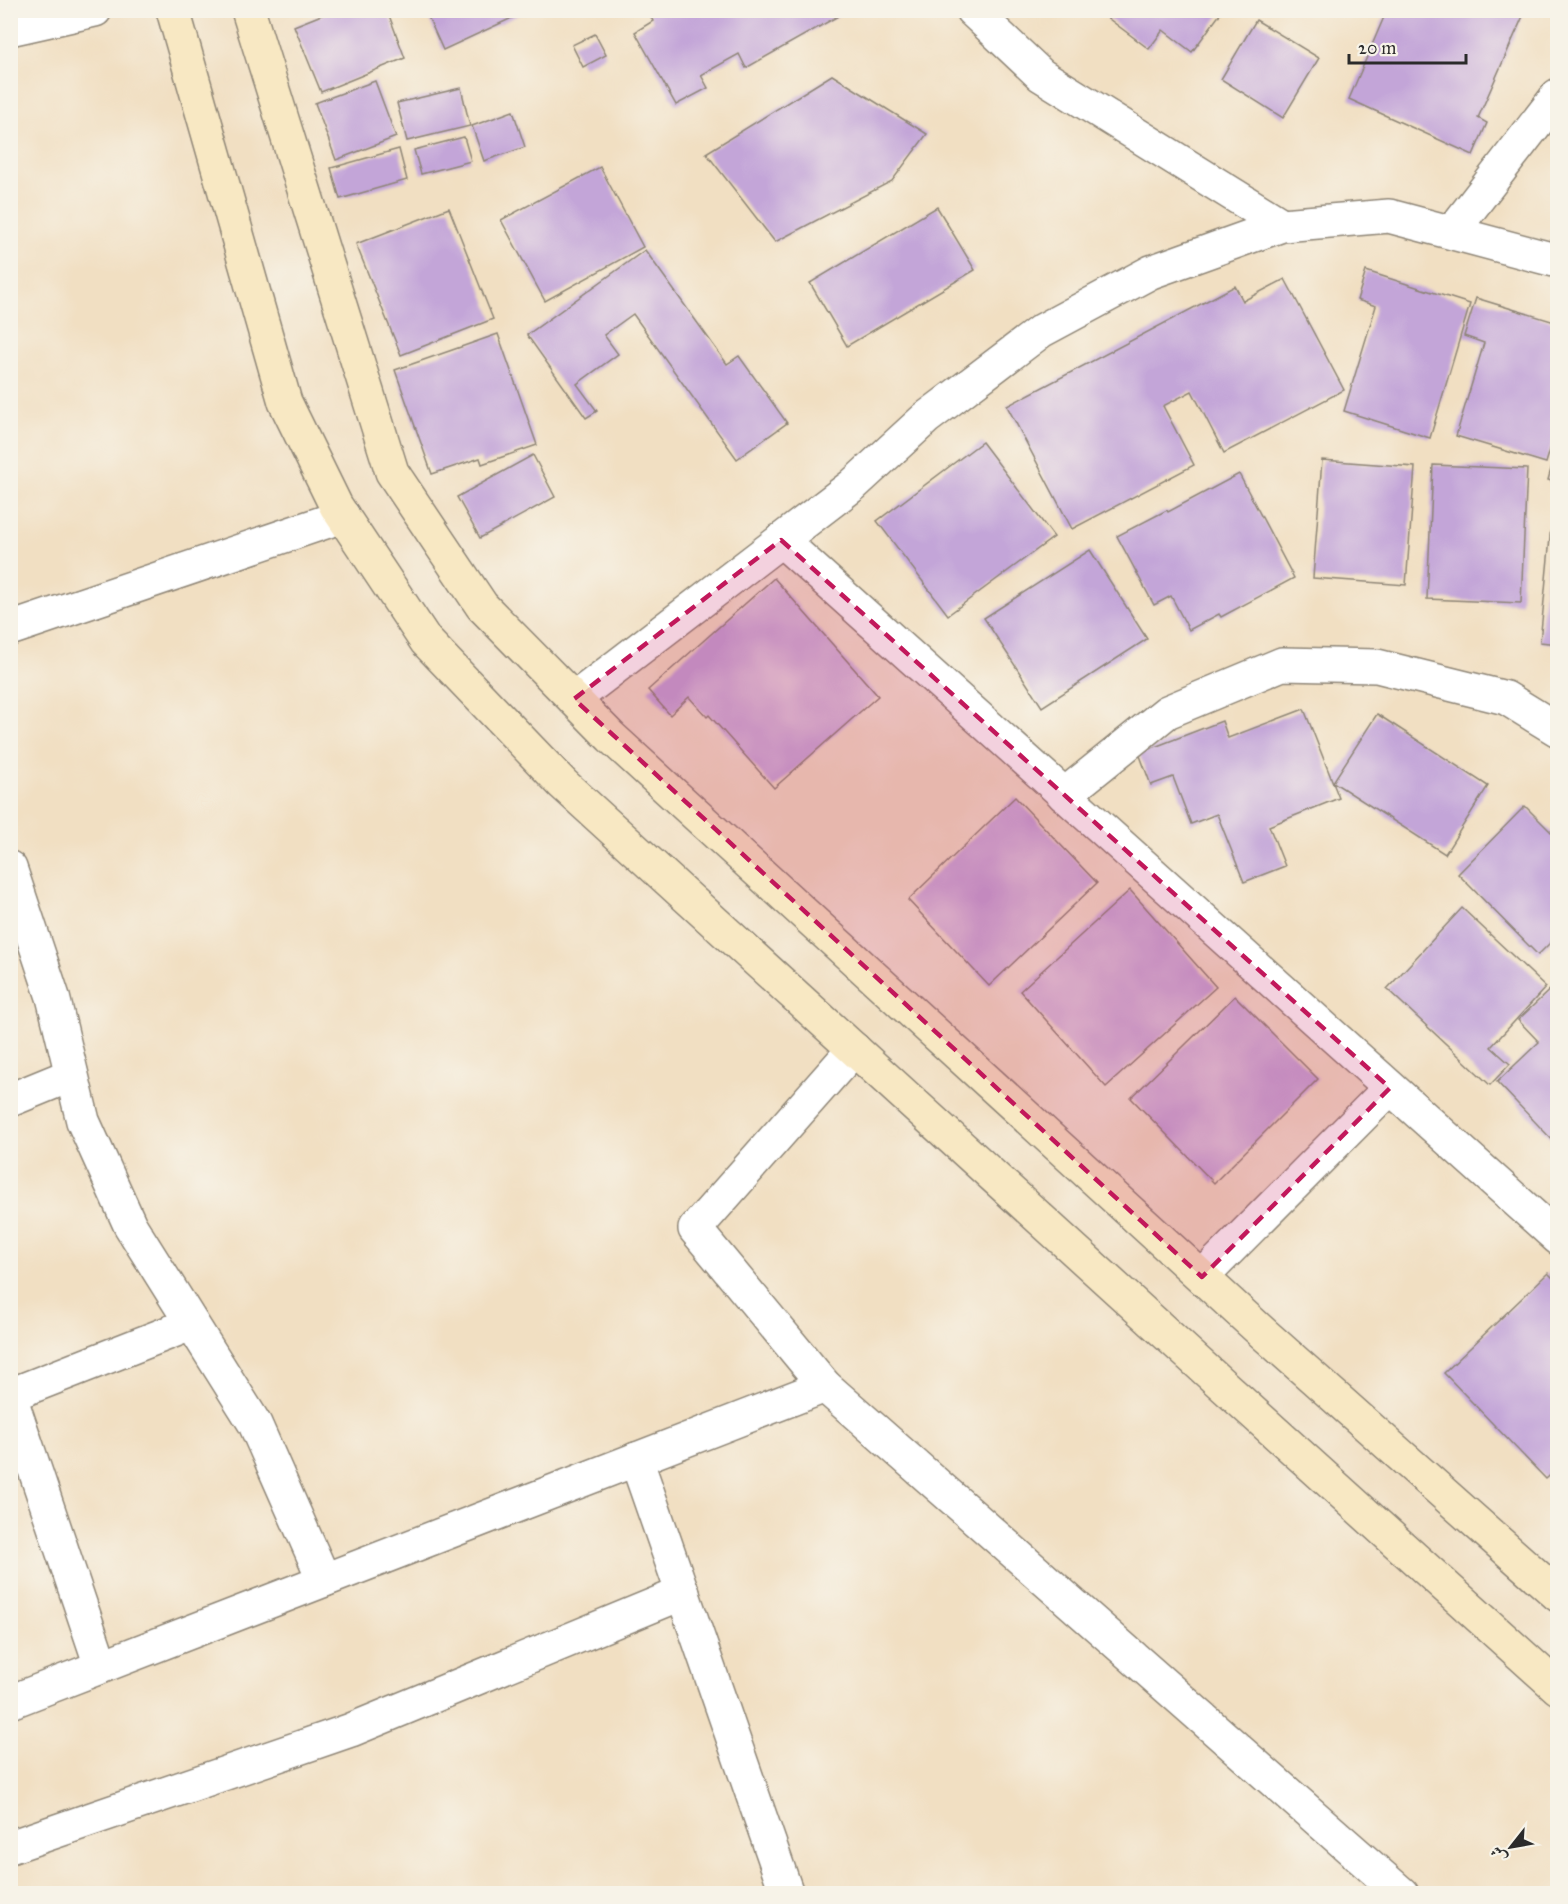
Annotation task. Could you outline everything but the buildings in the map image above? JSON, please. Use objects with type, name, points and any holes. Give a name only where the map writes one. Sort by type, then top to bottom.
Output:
[{"type":"main road","points":[[172,10],[285,402],[336,506],[426,641],[563,784],[1557,1688]]},
{"type":"main road","points":[[248,10],[392,472],[482,606],[611,736],[1202,1277],[1557,1595]]},
{"type":"street","points":[[10,29],[95,10]]},
{"type":"street","points":[[972,10],[1041,75],[1282,225]]},
{"type":"street","points":[[1452,232],[1557,95]]},
{"type":"street","points":[[574,699],[853,486],[926,418],[1041,331],[1151,272],[1282,225],[1389,216],[1557,261]]},
{"type":"street","points":[[10,629],[343,516]]},
{"type":"street","points":[[781,540],[1557,1238]]},
{"type":"street","points":[[1064,795],[1167,711],[1282,664],[1377,666],[1506,698],[1557,730]]},
{"type":"street","points":[[13,886],[52,997],[83,1121],[130,1225],[255,1424],[324,1580]]},
{"type":"street","points":[[854,1049],[695,1229],[825,1386],[1402,1893]]},
{"type":"street","points":[[10,1100],[71,1075]]},
{"type":"street","points":[[1202,1277],[1390,1088]]},
{"type":"street","points":[[101,1666],[10,1395],[191,1324]]},
{"type":"street","points":[[10,1702],[825,1386]]},
{"type":"street","points":[[636,1459],[787,1893]]},
{"type":"street","points":[[10,1847],[351,1730],[683,1593]]},
{"type":"highlighted area","points":[[781,540],[1390,1088],[1202,1277],[574,699]]}]
